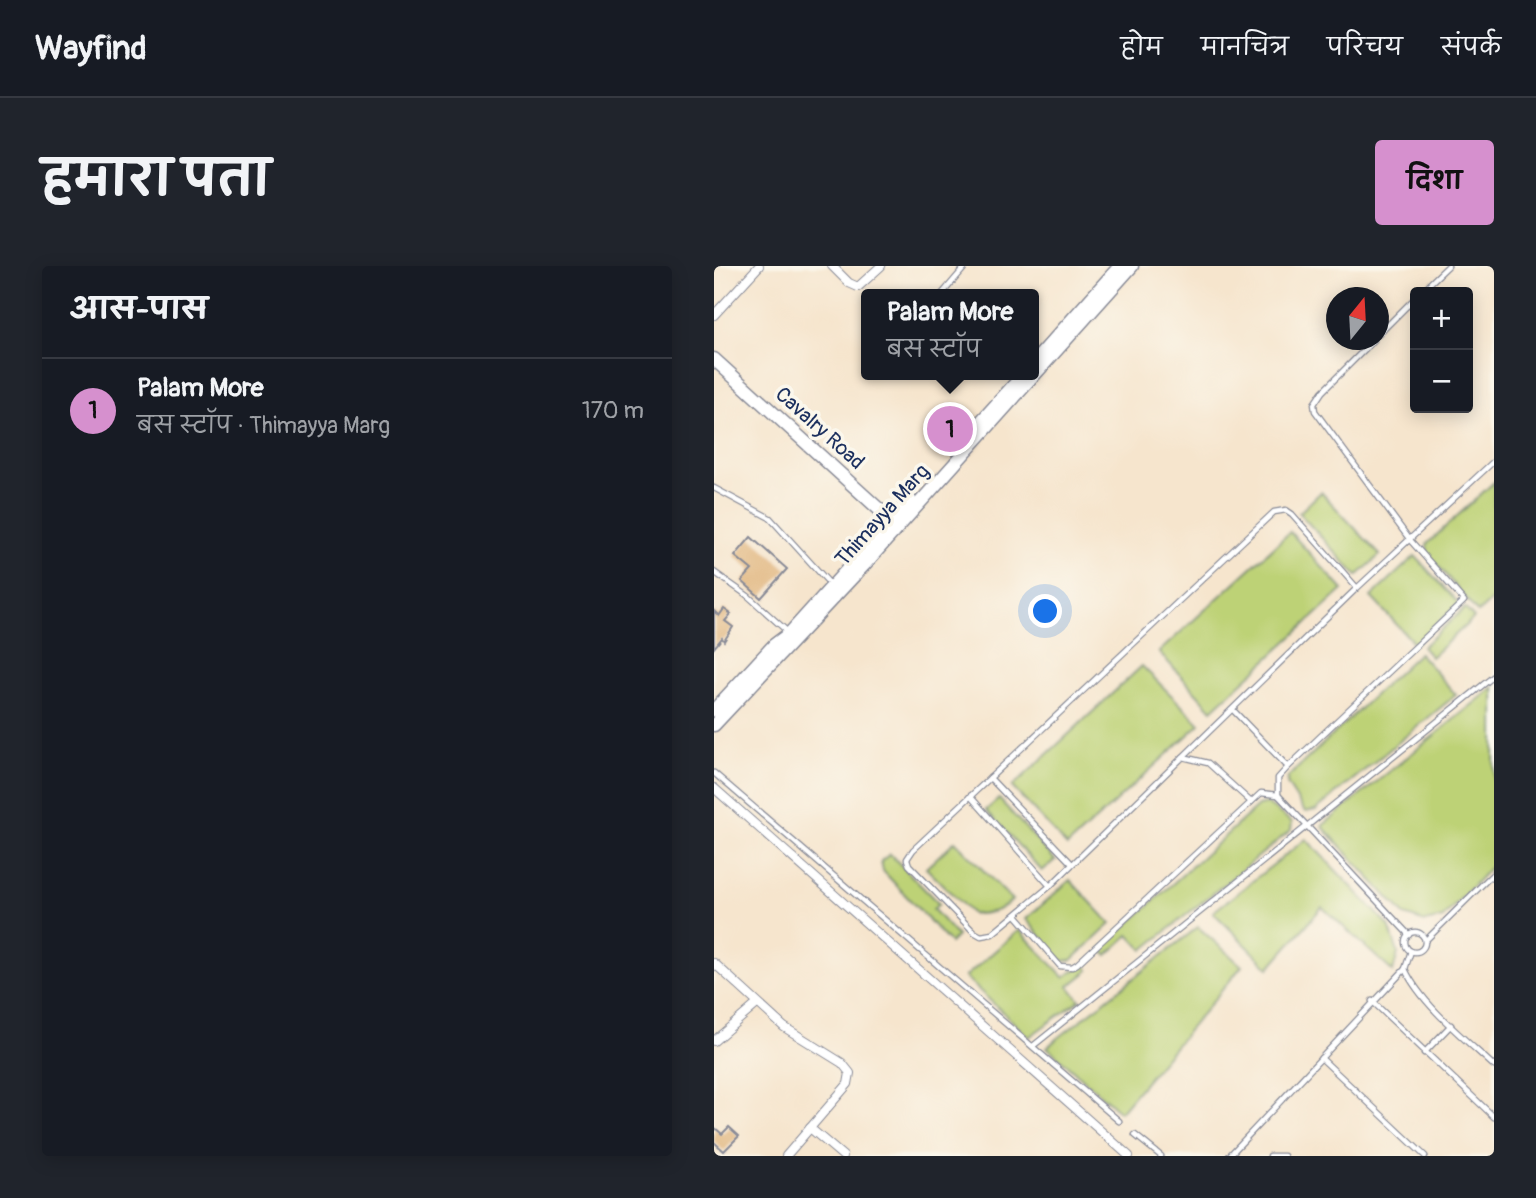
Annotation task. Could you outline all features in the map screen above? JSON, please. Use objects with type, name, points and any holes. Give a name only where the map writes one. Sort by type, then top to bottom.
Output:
[{"type":"street","points":[[714,315],[759,266]]},
{"type":"street","points":[[832,266],[849,283],[858,287],[881,266]]},
{"type":"street","points":[[1039,356],[1121,266]]},
{"type":"street","name":"Thimayya Marg","points":[[1039,367],[1132,266]]},
{"type":"street","name":"Cavalry Road","points":[[714,359],[895,524]]},
{"type":"street","name":"Thimayya Marg","points":[[895,524],[1019,380]]},
{"type":"street","name":"Thimayya Marg","points":[[714,725],[1027,380]]},
{"type":"street","name":"Thimayya Marg","points":[[714,710],[832,586],[860,562]]},
{"type":"street","points":[[714,788],[1129,1156]]},
{"type":"street","points":[[714,963],[795,1035],[842,1063],[850,1073],[848,1084],[786,1156]]},
{"type":"street","points":[[714,1041],[757,1004]]},
{"type":"street","points":[[810,1128],[843,1156]]},
{"type":"lane","points":[[946,289],[967,266]]},
{"type":"lane","points":[[1426,287],[1448,266]]},
{"type":"lane","points":[[1389,324],[1410,303]]},
{"type":"lane","points":[[1278,795],[1278,778],[1288,767],[1464,601],[1410,540],[1315,411],[1314,404],[1321,392],[1364,350]]},
{"type":"lane","points":[[1357,588],[1292,514],[1286,510],[1274,512],[970,796],[907,859],[974,932],[981,936],[992,934],[1050,886],[1357,588],[1494,461]]},
{"type":"lane","points":[[714,488],[770,518],[832,586]]},
{"type":"lane","points":[[714,572],[748,596],[790,633]]},
{"type":"lane","points":[[1033,1046],[1494,676]]},
{"type":"lane","points":[[1233,710],[1288,767]]},
{"type":"lane","points":[[1183,757],[1208,763],[1251,802]]},
{"type":"lane","points":[[714,773],[1119,1121]]},
{"type":"lane","points":[[990,778],[1072,864]]},
{"type":"lane","points":[[1016,915],[1060,965],[1072,967],[1261,793],[1278,795],[1409,935]]},
{"type":"lane","points":[[970,796],[1050,886]]},
{"type":"lane","points":[[1409,935],[1405,944],[1411,951],[1420,951],[1425,941],[1494,873]]},
{"type":"lane","points":[[1409,935],[1419,933],[1425,941]]},
{"type":"lane","points":[[1231,1155],[1372,1001],[1405,969],[1411,951]]},
{"type":"lane","points":[[1405,969],[1451,1025],[1494,1066]]},
{"type":"lane","points":[[1372,1001],[1494,1117]]},
{"type":"lane","points":[[1424,1053],[1451,1025]]},
{"type":"lane","points":[[1321,1058],[1425,1156]]},
{"type":"lane","points":[[1136,1135],[1161,1156]]},
{"type":"lane","points":[[1270,1156],[1284,1156]]},
{"type":"green space","points":[[1494,482],[1494,598],[1478,613],[1428,554],[1427,544]]},
{"type":"green space","points":[[1321,492],[1380,555],[1357,576],[1299,513]]},
{"type":"green space","points":[[1290,532],[1343,590],[1212,710],[1159,652]]},
{"type":"green space","points":[[1415,556],[1459,604],[1415,644],[1371,597]]},
{"type":"green space","points":[[1465,608],[1474,618],[1431,657],[1422,647]]},
{"type":"green space","points":[[1419,653],[1456,695],[1316,810],[1305,812],[1287,784],[1288,777]]},
{"type":"green space","points":[[1142,666],[1200,724],[1067,846],[1012,787]]},
{"type":"green space","points":[[1494,687],[1494,863],[1443,918],[1425,922],[1404,915],[1322,826]]},
{"type":"green space","points":[[999,799],[1055,860],[1042,871],[986,810]]},
{"type":"green space","points":[[1267,804],[1292,822],[1291,830],[1143,950],[1129,935],[1107,955],[1101,949],[1258,806]]},
{"type":"green space","points":[[1306,839],[1389,926],[1398,953],[1393,972],[1322,907],[1269,968],[1213,912]]},
{"type":"green space","points":[[955,841],[1012,900],[993,912],[972,914],[926,868]]},
{"type":"green space","points":[[890,854],[939,904],[933,909],[957,936],[950,943],[883,871],[881,861]]},
{"type":"green space","points":[[1070,880],[1111,924],[1072,960],[1062,961],[1026,919]]},
{"type":"green space","points":[[1198,927],[1242,966],[1120,1112],[1047,1047]]},
{"type":"green space","points":[[1019,930],[1064,977],[1085,964],[1089,970],[1069,986],[1080,1000],[1029,1037],[965,977]]},
{"type":"building","points":[[751,537],[787,569],[761,598],[742,581],[752,570],[735,556]]},
{"type":"building","points":[[724,609],[731,614],[725,621],[733,627],[724,641],[722,638],[714,648],[714,611],[719,616]]},
{"type":"building","points":[[714,1127],[722,1134],[729,1127],[739,1136],[724,1151],[714,1142]]},
{"type":"place","name":"Palam More","points":[[950,429]]}]
